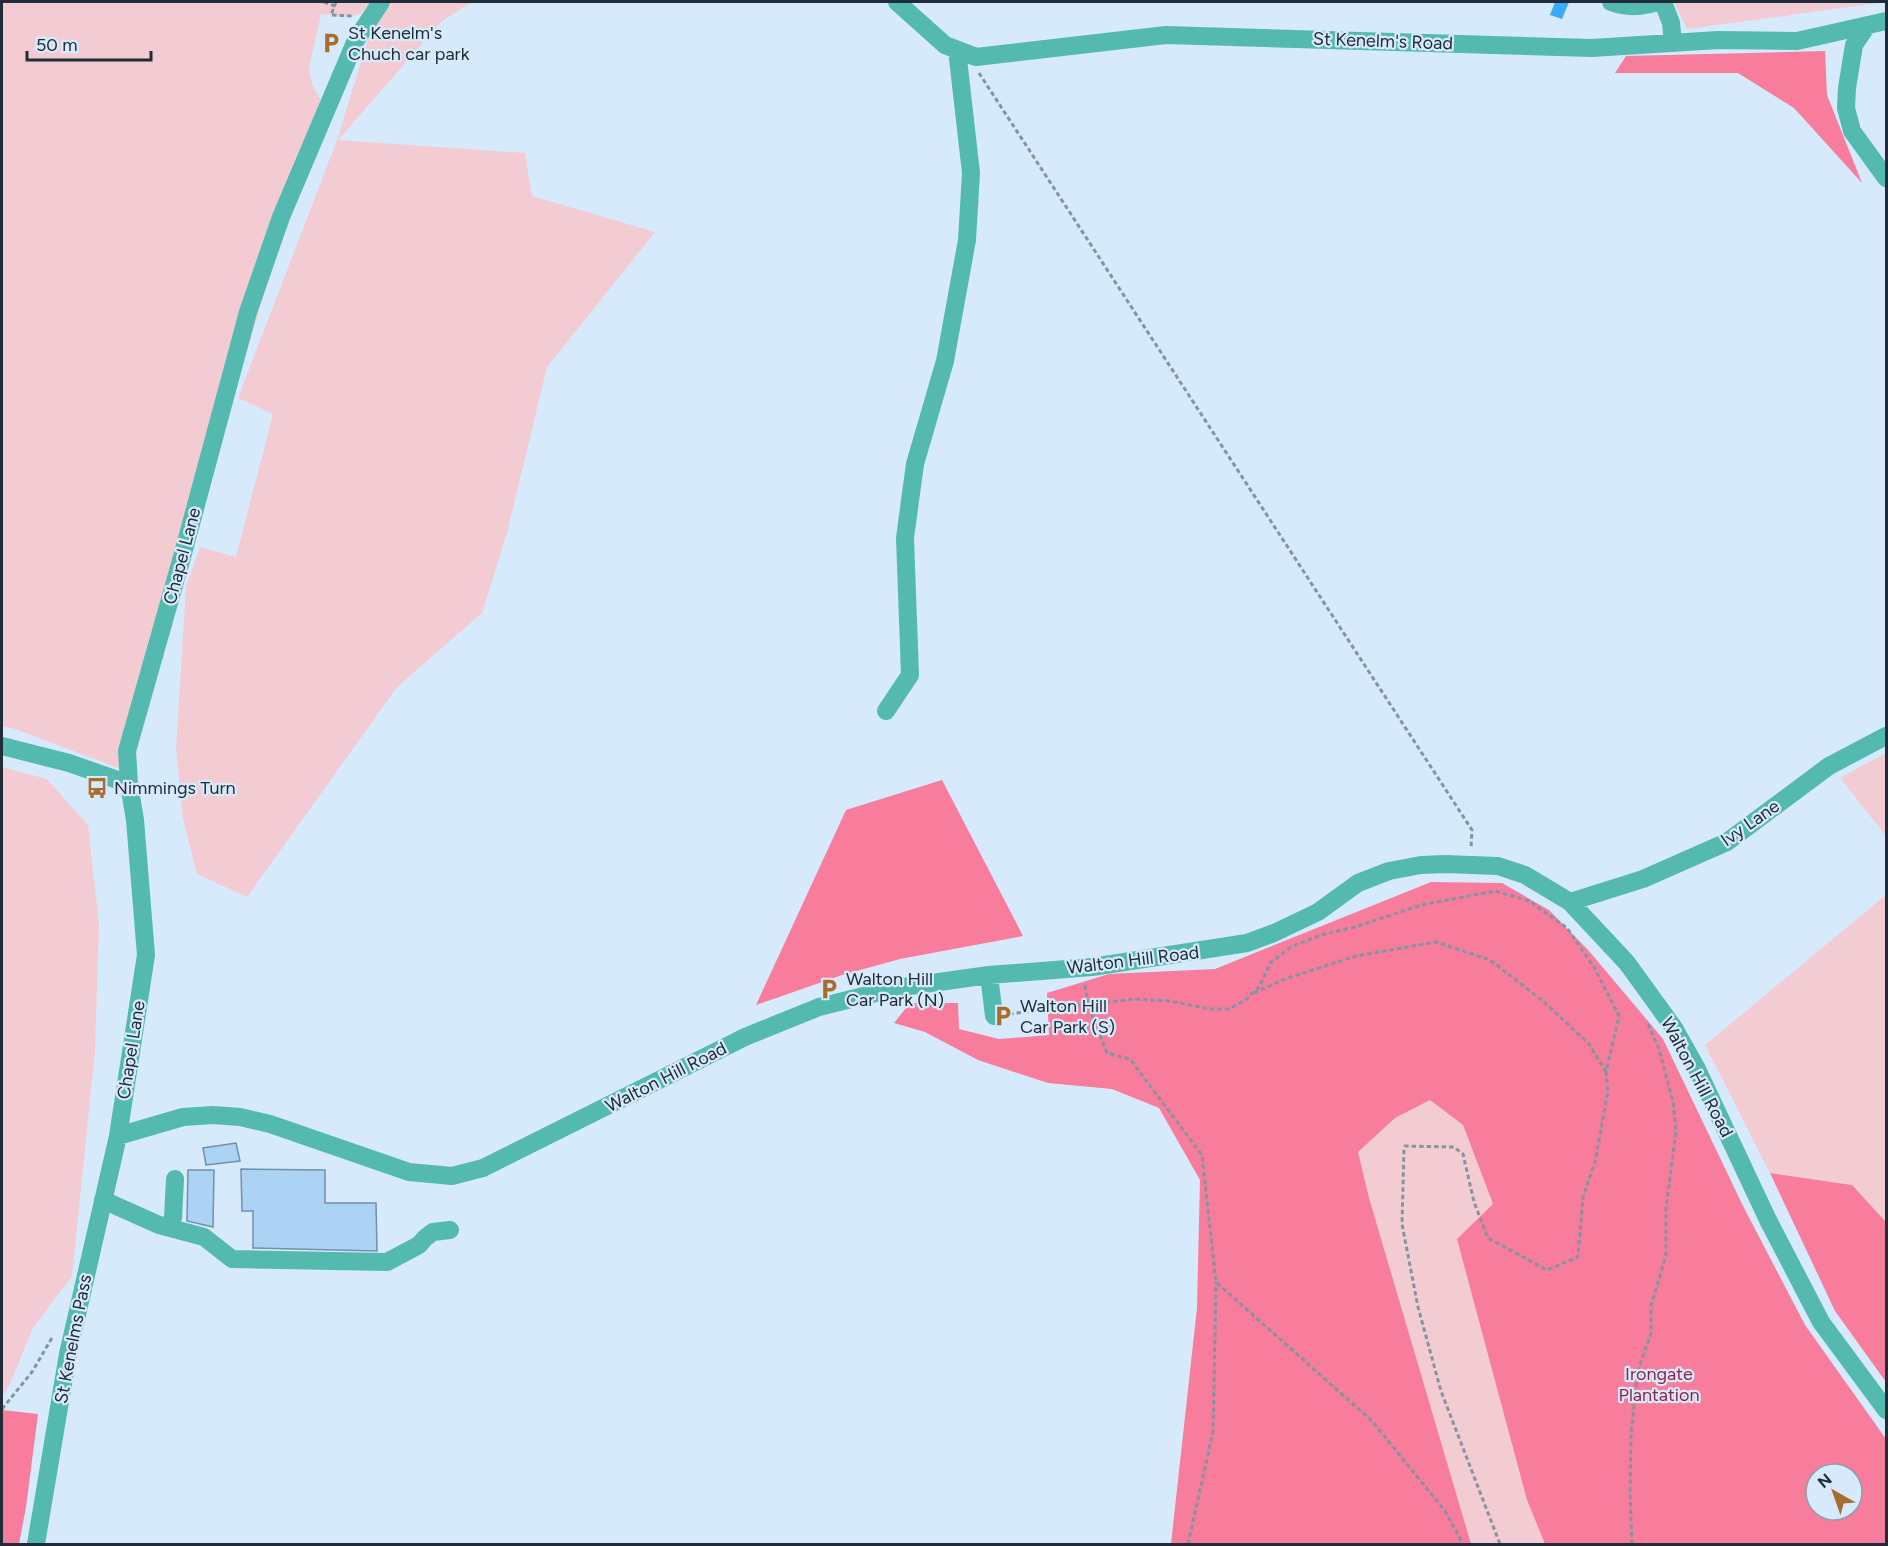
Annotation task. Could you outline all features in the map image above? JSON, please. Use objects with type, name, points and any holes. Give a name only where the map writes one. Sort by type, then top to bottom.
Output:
[{"type":"street","name":"Chapel Lane","points":[[118,1136],[146,955],[127,751],[248,312],[281,217],[356,40],[381,2]]},
{"type":"street","name":"St Kenelm's Road","points":[[897,2],[945,45],[976,57],[1166,35],[1592,48],[1718,40],[1797,41],[1887,21]]},
{"type":"street","points":[[1611,2],[1636,7],[1657,2]]},
{"type":"street","points":[[1663,2],[1671,23],[1673,43]]},
{"type":"street","points":[[1867,26],[1854,45],[1846,108],[1852,131],[1887,178]]},
{"type":"street","points":[[886,711],[910,675],[905,538],[915,464],[945,361],[967,240],[971,173],[957,50]]},
{"type":"street","name":"Ivy Lane","points":[[1570,902],[1643,879],[1727,842],[1829,766],[1887,736]]},
{"type":"street","points":[[2,746],[69,763],[129,784]]},
{"type":"street","name":"Walton Hill Road","points":[[118,1136],[183,1117],[213,1115],[240,1117],[270,1124],[409,1172],[452,1176],[483,1168],[745,1037],[819,1007],[896,988],[989,975],[1092,967],[1247,943],[1275,933],[1318,912],[1358,884],[1389,870],[1421,865],[1498,866],[1524,875],[1570,902],[1627,963],[1674,1028],[1697,1069],[1768,1220],[1821,1322],[1887,1410]]},
{"type":"street","points":[[989,975],[994,1016]]},
{"type":"street","name":"St Kenelms Pass","points":[[36,1545],[73,1331],[118,1136]]},
{"type":"street","points":[[168,1227],[173,1218],[175,1179]]},
{"type":"street","points":[[103,1200],[159,1225],[204,1237],[232,1259],[387,1262],[419,1245],[432,1232],[450,1230]]},
{"type":"path","points":[[324,2],[335,4],[332,15],[346,17],[360,14],[371,18]]},
{"type":"path","points":[[976,57],[980,75],[1472,830],[1469,864]]},
{"type":"path","points":[[994,1016],[1135,999],[1170,1001],[1210,1009],[1229,1009],[1252,994],[1259,987],[1271,962],[1291,947],[1321,935],[1355,927],[1421,905],[1496,891],[1529,901],[1567,928],[1594,967],[1619,1016],[1606,1072],[1608,1091],[1595,1162],[1583,1197],[1578,1257],[1547,1270],[1488,1238],[1474,1202],[1463,1154],[1454,1147],[1405,1146],[1402,1224],[1418,1307],[1441,1391],[1500,1545]]},
{"type":"path","points":[[1252,994],[1285,979],[1356,956],[1436,942],[1490,960],[1543,1001],[1589,1044],[1606,1072]]},
{"type":"path","points":[[1088,1004],[1107,1053],[1130,1059],[1202,1155],[1216,1282],[1213,1432],[1188,1545]]},
{"type":"path","points":[[1632,1545],[1631,1434],[1638,1370],[1652,1333],[1651,1306],[1666,1255],[1666,1208],[1676,1131],[1673,1102],[1662,1060],[1646,1019]]},
{"type":"path","points":[[1216,1282],[1372,1421],[1444,1511],[1463,1545]]},
{"type":"path","points":[[2,1409],[32,1372],[57,1330],[73,1331]]},
{"type":"shaded area","points":[[2,2],[371,2],[360,14],[347,17],[321,14],[309,69],[312,84],[323,104],[118,768],[2,726]]},
{"type":"shaded area","points":[[392,2],[472,2],[442,21],[338,140],[525,153],[532,196],[655,232],[547,367],[507,533],[482,613],[397,687],[247,897],[197,874],[183,819],[176,748],[186,586],[200,547],[236,557],[273,414],[238,398],[337,140],[371,30]]},
{"type":"shaded area","points":[[1674,2],[1886,2],[1687,29]]},
{"type":"shaded area","points":[[1886,753],[1886,836],[1840,778]]},
{"type":"shaded area","points":[[2,767],[47,779],[88,825],[99,924],[95,1051],[72,1276],[33,1328],[9,1386],[2,1396]]},
{"type":"shaded area","points":[[1886,895],[1886,1222],[1852,1185],[1770,1173],[1705,1045]]},
{"type":"shaded area","points":[[1430,1100],[1463,1125],[1493,1204],[1527,1500],[1545,1544],[1471,1544],[1369,1198],[1358,1152],[1395,1118]]},
{"type":"green space","points":[[1825,51],[1827,95],[1862,183],[1794,108],[1738,73],[1615,73],[1626,56]]},
{"type":"green space","points":[[942,780],[1023,936],[900,959],[842,975],[756,1005],[846,810]]},
{"type":"green space","name":"Irongate Plantation","points":[[1431,882],[1502,883],[1549,910],[1589,951],[1663,1039],[1744,1208],[1805,1325],[1886,1439],[1886,1544],[1545,1544],[1527,1500],[1457,1239],[1493,1204],[1463,1125],[1430,1100],[1395,1118],[1358,1152],[1369,1198],[1471,1544],[1171,1544],[1197,1308],[1200,1180],[1159,1108],[1112,1089],[1048,1083],[978,1060],[925,1032],[894,1023],[910,1003],[958,1003],[959,1029],[999,1039],[1049,1035],[1047,993],[1109,974],[1215,969]]},
{"type":"green space","points":[[1770,1173],[1852,1185],[1886,1222],[1886,1382],[1835,1311]]},
{"type":"green space","points":[[2,1410],[38,1414],[19,1544],[2,1544]]},
{"type":"water","points":[[1555,2],[1569,2],[1562,19],[1550,15]]},
{"type":"building","points":[[236,1143],[240,1161],[206,1165],[203,1148]]},
{"type":"building","points":[[241,1169],[325,1170],[325,1203],[376,1203],[377,1251],[253,1248],[253,1211],[242,1211]]},
{"type":"building","points":[[188,1170],[214,1170],[213,1227],[187,1221]]},
{"type":"place","name":"St Kenelm's Chuch car park","points":[[331,43]]},
{"type":"place","name":"Nimmings Turn","points":[[97,788]]},
{"type":"place","name":"Walton Hill Car Park (N)","points":[[829,989]]},
{"type":"place","name":"Walton Hill Car Park (S)","points":[[1003,1016]]}]
